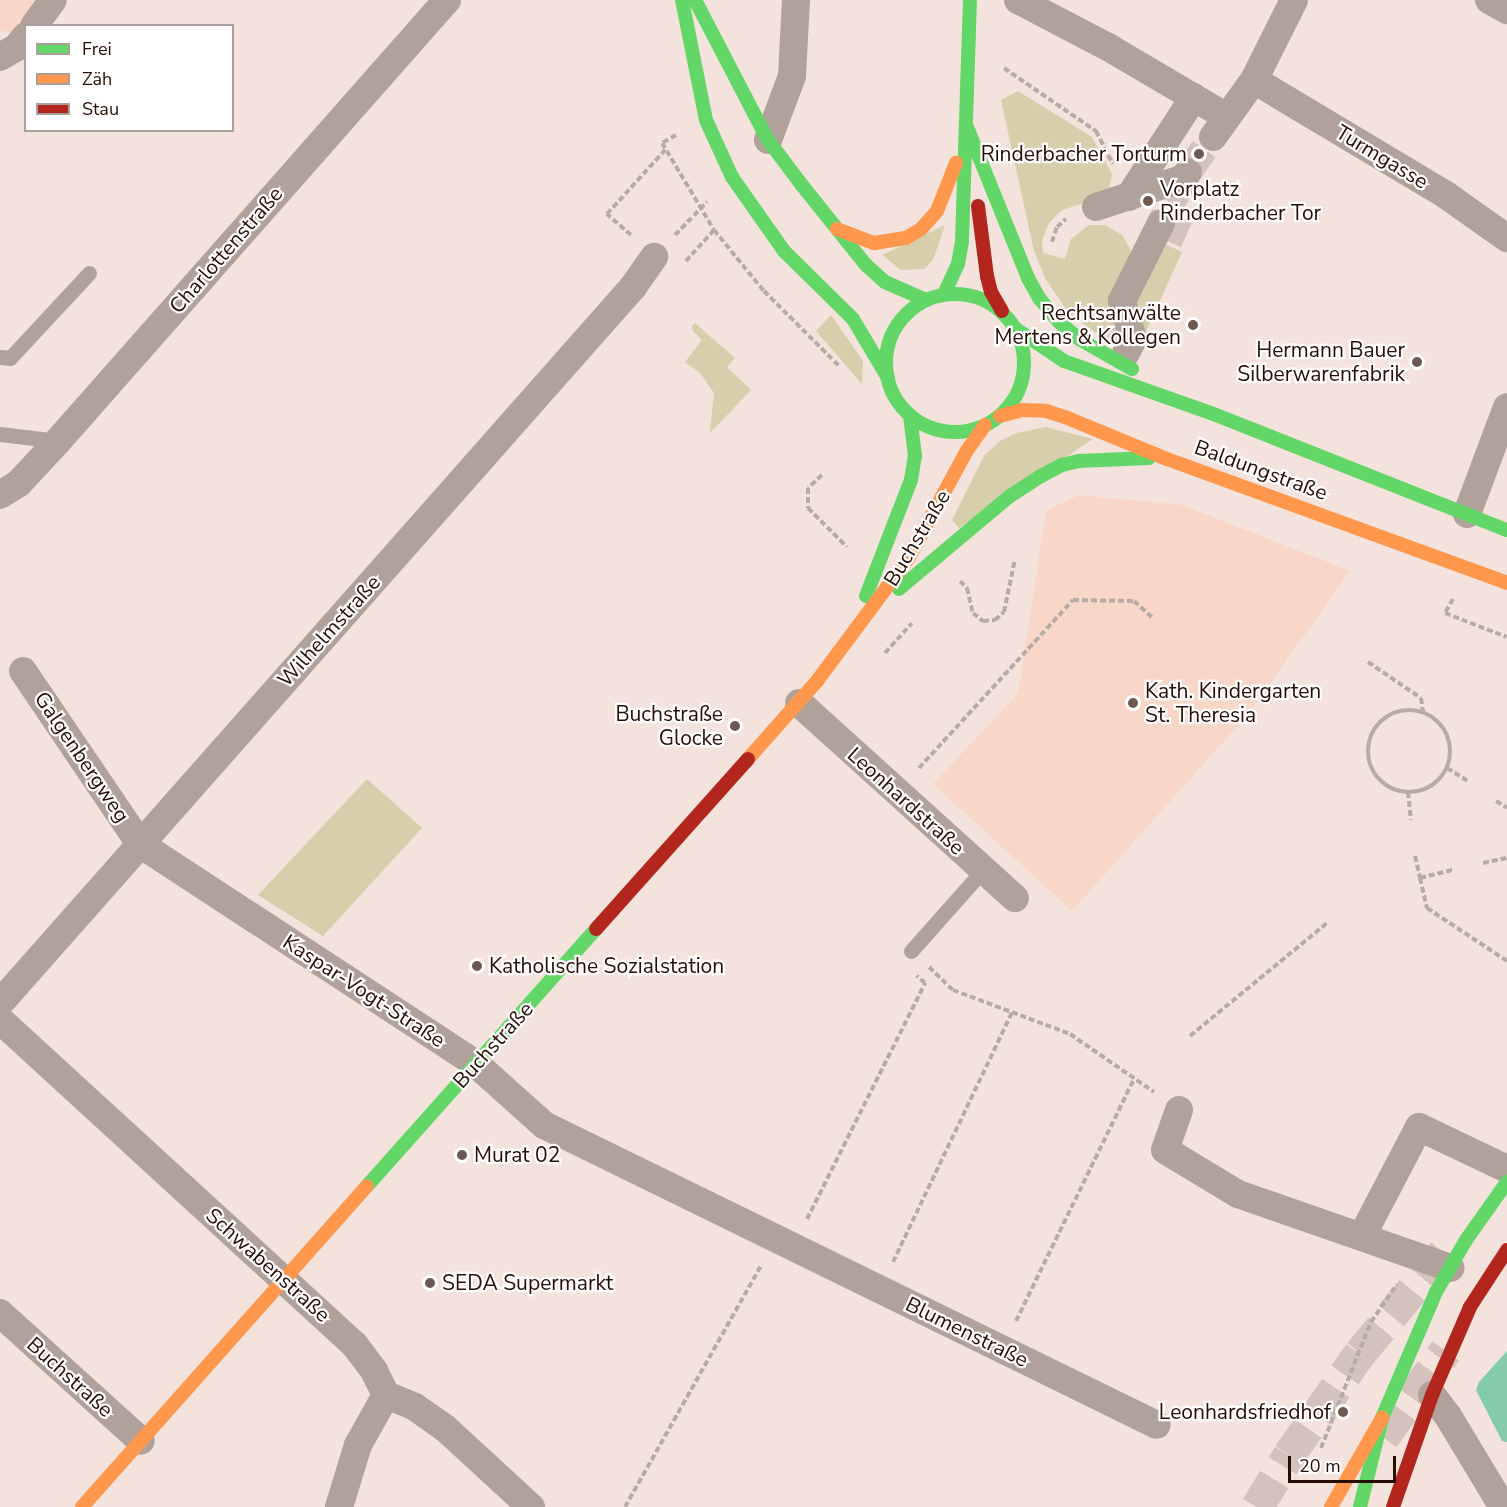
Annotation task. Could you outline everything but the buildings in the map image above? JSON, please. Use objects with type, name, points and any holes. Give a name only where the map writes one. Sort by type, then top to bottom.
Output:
[{"type":"main road","points":[[682,0],[706,120],[732,177],[784,251],[853,319],[888,378],[896,399],[910,415],[926,426],[946,431],[966,431],[985,425],[1000,416],[1013,401],[1021,384],[1024,365],[1023,346],[1016,329],[991,292],[987,276],[967,127]]},
{"type":"main road","points":[[695,0],[768,140],[866,265],[885,282],[926,300]]},
{"type":"main road","points":[[944,294],[954,276],[960,253],[967,127],[970,0]]},
{"type":"main road","points":[[837,229],[873,243],[906,238],[921,229],[937,211],[967,127]]},
{"type":"main road","points":[[967,127],[1028,278],[1039,298],[1059,322],[1079,339],[1125,366],[1168,384],[1211,414]]},
{"type":"main road","points":[[888,378],[887,355],[893,332],[907,313],[926,300],[944,294],[975,297],[1002,311]]},
{"type":"main road","name":"Baldungstraße","points":[[1016,329],[1064,362],[1211,414],[1507,530]]},
{"type":"main road","name":"Baldungstraße","points":[[1000,416],[1023,410],[1046,411],[1167,459],[1507,583]]},
{"type":"main road","name":"Buchstraße","points":[[843,648],[877,571],[910,480],[915,456],[910,415]]},
{"type":"main road","name":"Buchstraße","points":[[82,1507],[799,703],[866,618],[908,558],[966,452],[985,425]]},
{"type":"main road","points":[[866,618],[1010,496],[1041,476],[1062,465],[1079,461],[1107,458],[1167,459]]},
{"type":"main road","points":[[1331,1507],[1382,1418],[1436,1292],[1507,1182]]},
{"type":"main road","points":[[1394,1507],[1432,1395],[1470,1307],[1507,1250]]},
{"type":"main road","points":[[1360,1507],[1382,1418]]},
{"type":"street","points":[[35,24],[53,0]]},
{"type":"street","name":"Charlottenstraße","points":[[0,495],[19,483],[58,441],[447,0]]},
{"type":"street","points":[[768,140],[792,76],[796,0]]},
{"type":"street","points":[[1018,0],[1108,47],[1194,97],[1220,127],[1254,80],[1294,0]]},
{"type":"street","points":[[1489,0],[1507,10]]},
{"type":"street","points":[[0,57],[17,47],[24,38]]},
{"type":"street","name":"Turmgasse","points":[[1254,80],[1446,195],[1507,238]]},
{"type":"street","points":[[1129,197],[1194,97]]},
{"type":"street","points":[[1096,207],[1184,178],[1188,172]]},
{"type":"street","points":[[1126,353],[1133,339],[1122,301],[1156,232],[1129,197]]},
{"type":"street","name":"Wilhelmstraße","points":[[0,1003],[610,314],[654,257]]},
{"type":"street","points":[[1467,514],[1507,407]]},
{"type":"street","name":"Galgenbergweg","points":[[23,671],[140,844]]},
{"type":"street","name":"Leonhardstraße","points":[[799,703],[1015,898]]},
{"type":"street","name":"Kaspar-Vogt-Straße","points":[[140,844],[476,1064],[544,1125],[784,1243]]},
{"type":"street","name":"Schwabenstraße","points":[[0,1020],[354,1344],[374,1371],[386,1395]]},
{"type":"street","points":[[1179,1110],[1165,1150],[1238,1194],[1450,1268]]},
{"type":"street","points":[[1362,1236],[1419,1127],[1507,1169]]},
{"type":"street","name":"Blumenstraße","points":[[784,1243],[1157,1425]]},
{"type":"street","name":"Buchstraße","points":[[0,1312],[141,1441]]},
{"type":"street","points":[[339,1507],[358,1445],[386,1395],[415,1407],[445,1428],[531,1507]]},
{"type":"street","points":[[1432,1395],[1499,1499]]},
{"type":"lane","points":[[0,357],[10,358],[89,273]]},
{"type":"lane","points":[[0,434],[58,441]]},
{"type":"lane","points":[[911,951],[983,870]]},
{"type":"path","points":[[969,45],[1096,131],[1129,197]]},
{"type":"path","points":[[662,143],[714,230],[764,291],[845,372]]},
{"type":"path","points":[[666,149],[607,214],[674,275],[714,230]]},
{"type":"path","points":[[822,475],[808,488],[808,508],[851,550]]},
{"type":"path","points":[[955,576],[967,588],[973,614],[983,621],[995,621],[1005,612],[1015,559]]},
{"type":"path","points":[[1444,595],[1453,598],[1446,613],[1507,637]]},
{"type":"path","points":[[897,792],[1073,600],[1134,601],[1153,618]]},
{"type":"path","points":[[1368,662],[1421,698],[1423,712]]},
{"type":"path","points":[[1410,709],[1423,712],[1435,718],[1444,728],[1449,741],[1450,755],[1447,768],[1428,787],[1408,792],[1389,787],[1378,778],[1368,754],[1369,740],[1375,728],[1384,718],[1410,709]]},
{"type":"path","points":[[1447,768],[1469,782]]},
{"type":"path","points":[[1408,792],[1411,820]]},
{"type":"path","points":[[1496,801],[1507,808]]},
{"type":"path","points":[[1415,856],[1427,908],[1507,961]]},
{"type":"path","points":[[1483,863],[1507,858]]},
{"type":"path","points":[[1420,878],[1453,870]]},
{"type":"path","points":[[1190,1036],[1327,922]]},
{"type":"path","points":[[625,1507],[784,1243],[925,983],[901,961],[911,951],[953,990],[1070,1034],[1179,1110]]},
{"type":"path","points":[[879,1289],[1012,1012]]},
{"type":"path","points":[[1002,1349],[1134,1079]]},
{"type":"shaded area","points":[[0,0],[38,0],[11,34],[0,30]]},
{"type":"shaded area","points":[[1018,91],[1092,137],[1112,174],[1109,188],[1097,199],[1062,210],[1049,223],[1042,240],[1043,253],[1065,259],[1071,239],[1089,225],[1105,225],[1122,235],[1131,250],[1120,349],[1070,315],[1046,280],[1034,251],[1001,100]]},
{"type":"shaded area","points":[[945,225],[933,260],[924,269],[901,270],[882,255]]},
{"type":"shaded area","points":[[1159,241],[1182,252],[1143,338],[1129,304]]},
{"type":"shaded area","points":[[831,315],[863,361],[862,384],[816,331]]},
{"type":"shaded area","points":[[695,323],[735,358],[727,367],[751,390],[710,433],[714,393],[701,374],[685,362],[702,340],[693,331],[692,326]]},
{"type":"shaded area","points":[[1046,427],[1093,439],[959,528],[952,520],[984,456],[1000,441],[1016,433]]},
{"type":"shaded area","name":"Kath. Kindergarten St. Theresia","points":[[1079,495],[1183,505],[1350,571],[1250,712],[1072,911],[933,784],[1018,693],[1046,511]]},
{"type":"shaded area","points":[[367,779],[422,828],[323,936],[258,895]]},
{"type":"shaded area","points":[[1507,1351],[1507,1442],[1502,1441],[1476,1390],[1479,1382]]},
{"type":"tunnel","points":[[1188,172],[1213,137]]},
{"type":"tunnel","points":[[1184,178],[1161,223],[1194,238]]},
{"type":"tunnel","points":[[1257,1507],[1289,1455],[1360,1353],[1453,1241]]},
{"type":"tunnel","points":[[1383,1437],[1446,1350]]},
{"type":"traffic: fast","points":[[682,0],[706,120],[732,177],[784,251],[853,319],[888,378]]},
{"type":"traffic: fast","points":[[695,0],[768,140],[801,184],[866,265],[885,282],[926,300]]},
{"type":"traffic: fast","points":[[944,294],[958,264],[962,241],[970,0]]},
{"type":"traffic: fast","points":[[967,127],[1028,278],[1039,298],[1059,322],[1079,339],[1132,369]]},
{"type":"traffic: fast","points":[[955,294],[981,299],[1004,314],[1019,337],[1024,363],[1019,389],[1004,412],[981,427],[955,432],[929,427],[906,412],[891,389],[886,363],[891,337],[906,314],[929,299],[955,294]]},
{"type":"traffic: fast","points":[[1016,329],[1064,361],[1211,413],[1507,530]]},
{"type":"traffic: fast","points":[[866,596],[911,480],[915,456],[910,415]]},
{"type":"traffic: fast","points":[[899,589],[1010,496],[1041,476],[1062,465],[1079,461],[1149,458]]},
{"type":"traffic: fast","points":[[367,1186],[596,929]]},
{"type":"traffic: fast","points":[[1360,1507],[1382,1418],[1436,1292],[1466,1240],[1507,1182]]},
{"type":"traffic: slow","points":[[837,229],[874,243],[906,238],[921,229],[937,211],[956,163]]},
{"type":"traffic: slow","points":[[1000,416],[1023,410],[1046,411],[1065,417],[1167,459],[1507,583]]},
{"type":"traffic: slow","points":[[748,759],[817,681],[908,559],[966,452],[985,425]]},
{"type":"traffic: slow","points":[[82,1507],[367,1186]]},
{"type":"traffic: slow","points":[[1331,1507],[1382,1418]]},
{"type":"traffic: jam","points":[[978,206],[987,276],[991,292],[1002,311]]},
{"type":"traffic: jam","points":[[596,929],[748,759]]},
{"type":"traffic: jam","points":[[1393,1507],[1432,1395],[1470,1307],[1507,1250]]},
{"type":"place","name":"Rinderbacher Torturm","points":[[1199,154]]},
{"type":"place","name":"Vorplatz Rinderbacher Tor","points":[[1148,201]]},
{"type":"place","name":"Rechtsanwälte Mertens & Kollegen","points":[[1193,325]]},
{"type":"place","name":"Hermann Bauer Silberwarenfabrik","points":[[1417,362]]},
{"type":"place","name":"Kath. Kindergarten St. Theresia","points":[[1133,703]]},
{"type":"place","name":"Buchstraße Glocke","points":[[735,726]]},
{"type":"place","name":"Katholische Sozialstation","points":[[477,966]]},
{"type":"place","name":"Murat 02","points":[[462,1155]]},
{"type":"place","name":"SEDA Supermarkt","points":[[430,1283]]},
{"type":"place","name":"Leonhardsfriedhof","points":[[1343,1412]]}]
